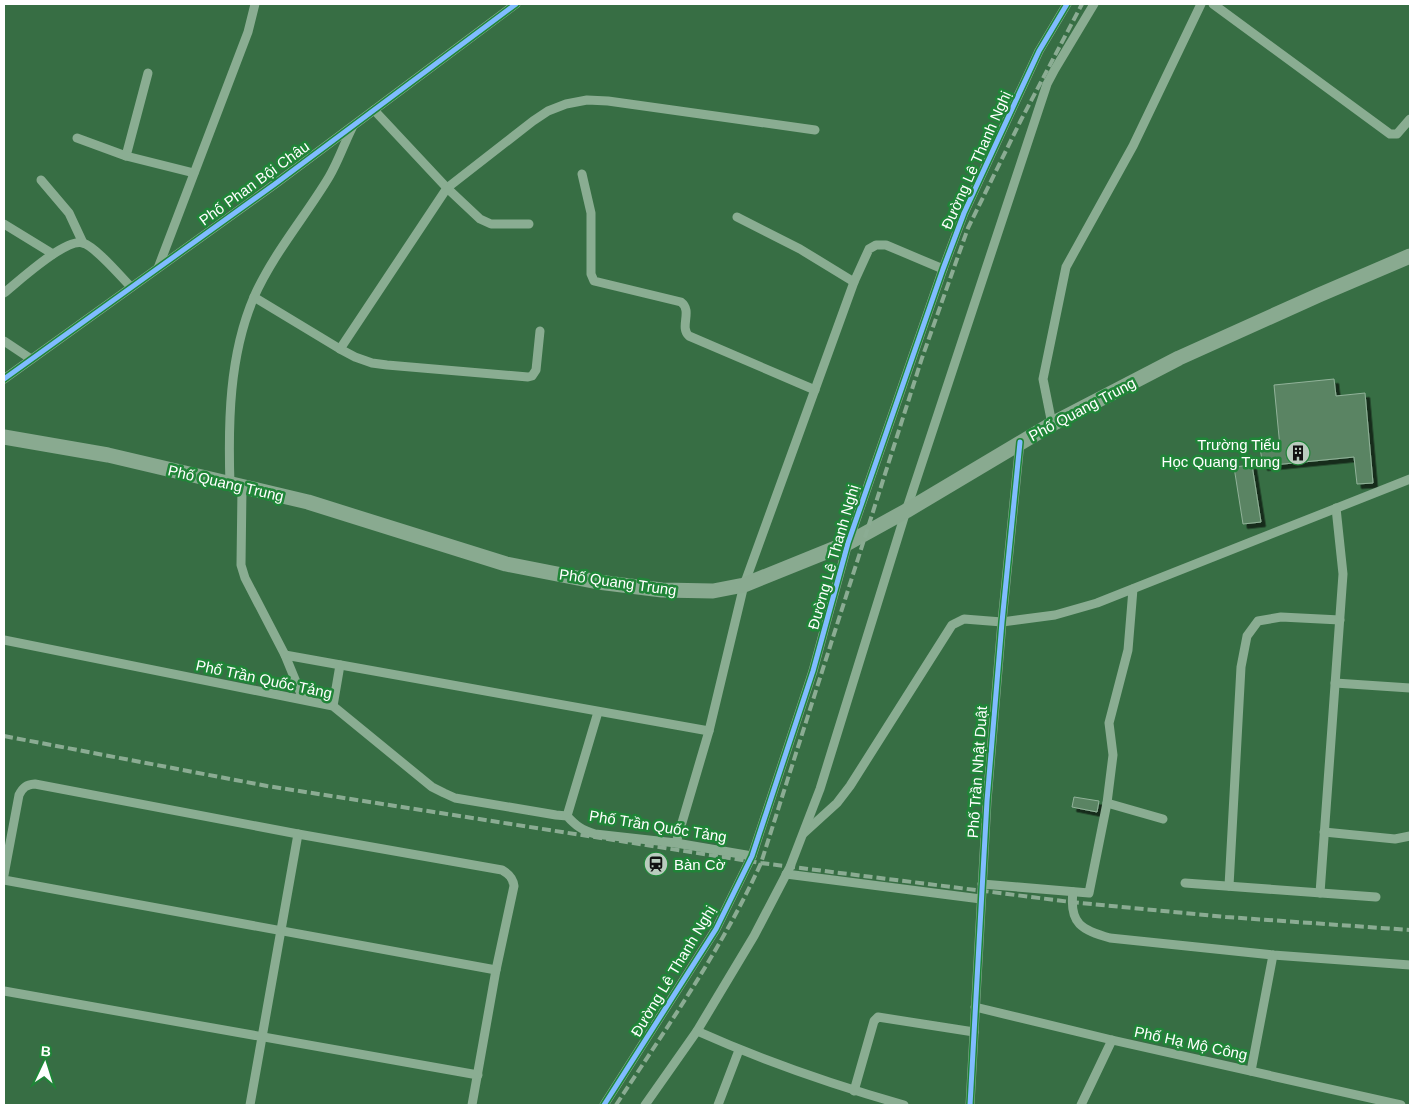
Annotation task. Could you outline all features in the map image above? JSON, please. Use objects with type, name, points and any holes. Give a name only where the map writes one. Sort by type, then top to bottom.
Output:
[{"type":"main road","name":"Phố Quang Trung","points":[[4,437],[108,456],[308,502],[506,564],[598,582],[662,590],[713,591],[744,585],[848,542],[906,511],[1052,424],[1179,358],[1410,256]]},
{"type":"street","points":[[158,268],[248,32],[255,4]]},
{"type":"street","name":"Phố Phan Bội Châu","points":[[4,378],[276,184],[516,4]]},
{"type":"street","name":"Đường Lê Thanh Nghị","points":[[604,1105],[716,929],[752,856],[813,671],[848,542],[943,269],[964,213],[1018,96],[1039,51],[1066,4]]},
{"type":"street","points":[[645,1105],[697,1031],[754,936],[786,874],[803,834],[820,789],[906,511],[1047,84],[1094,4]]},
{"type":"street","points":[[1052,424],[1043,378],[1066,267],[1133,146],[1201,4]]},
{"type":"street","points":[[1213,4],[1390,134],[1396,134],[1410,119]]},
{"type":"street","points":[[126,156],[148,73]]},
{"type":"street","points":[[340,349],[447,188],[548,111],[566,104],[587,100],[608,101],[814,130]]},
{"type":"street","points":[[374,110],[447,188],[480,219],[491,224],[529,224]]},
{"type":"street","points":[[303,699],[285,655],[240,565],[230,419],[234,369],[240,338],[254,296],[329,176],[353,126]]},
{"type":"street","points":[[77,138],[126,156],[194,174]]},
{"type":"street","points":[[582,174],[591,213],[591,274],[594,281],[681,302],[685,305],[685,329],[689,336],[815,390]]},
{"type":"street","points":[[40,180],[69,213],[83,242],[98,254],[131,287]]},
{"type":"street","points":[[737,217],[800,249],[854,282]]},
{"type":"street","points":[[4,224],[53,254]]},
{"type":"street","points":[[4,293],[53,254],[72,242],[83,242]]},
{"type":"street","points":[[676,843],[710,731],[744,585],[854,282],[869,249],[876,245],[886,245],[943,269]]},
{"type":"street","points":[[254,296],[355,357],[387,365],[528,377],[532,376],[536,370],[540,331]]},
{"type":"street","points":[[4,341],[31,359]]},
{"type":"street","name":"Phố Trần Nhật Duật","points":[[970,1105],[987,800],[1020,442]]},
{"type":"street","points":[[803,834],[837,803],[850,786],[952,625],[964,619],[1002,622],[1055,615],[1078,609],[1410,479]]},
{"type":"street","points":[[1320,893],[1343,574],[1336,508]]},
{"type":"street","points":[[982,884],[1088,894],[1107,803],[1113,755],[1109,723],[1128,650],[1133,589]]},
{"type":"street","points":[[1229,886],[1241,667],[1247,636],[1258,622],[1281,617],[1340,620]]},
{"type":"street","name":"Phố Trần Quốc Tảng","points":[[4,640],[333,706],[432,788],[455,798],[567,816],[579,828],[595,834],[676,843],[752,856]]},
{"type":"street","points":[[285,655],[710,731]]},
{"type":"street","points":[[333,706],[340,665]]},
{"type":"street","points":[[1335,682],[1410,688]]},
{"type":"street","points":[[567,816],[598,712]]},
{"type":"street","points":[[4,875],[18,795],[22,788],[28,784],[502,870],[509,874],[514,886],[496,970],[472,1105]]},
{"type":"street","points":[[1107,803],[1163,819]]},
{"type":"street","points":[[1324,832],[1395,839],[1410,836]]},
{"type":"street","points":[[250,1105],[298,834]]},
{"type":"street","points":[[786,874],[982,899]]},
{"type":"street","points":[[4,880],[496,970]]},
{"type":"street","points":[[1185,883],[1376,896]]},
{"type":"street","points":[[1072,892],[1072,912],[1076,920],[1085,929],[1110,938],[1273,955],[1410,965]]},
{"type":"street","points":[[1251,1071],[1273,955]]},
{"type":"street","points":[[4,991],[478,1075]]},
{"type":"street","name":"Phố Hạ Mộ Công","points":[[976,1007],[1112,1040],[1401,1105]]},
{"type":"street","points":[[854,1091],[874,1021],[878,1017],[974,1032]]},
{"type":"street","points":[[697,1031],[739,1050],[854,1091],[904,1105]]},
{"type":"street","points":[[1081,1105],[1112,1040]]},
{"type":"street","points":[[718,1105],[739,1050]]},
{"type":"building","name":"Trường Tiểu Học Quang Trung","points":[[1334,379],[1336,396],[1365,393],[1373,483],[1357,484],[1354,457],[1263,466],[1260,448],[1280,447],[1274,385]]},
{"type":"building","points":[[1252,465],[1261,522],[1243,524],[1234,467]]},
{"type":"building","points":[[1074,797],[1099,801],[1097,812],[1072,807]]},
{"type":"railway","points":[[616,1105],[711,957],[746,895],[761,863],[922,358],[968,228],[1021,120],[1082,4]]},
{"type":"railway","points":[[4,736],[267,786],[761,863],[1071,902],[1226,917],[1410,930]]},
{"type":"cycle path","points":[[4,379],[275,184],[516,4]]},
{"type":"cycle path","points":[[604,1105],[716,929],[752,856],[813,671],[848,543],[943,269],[964,213],[1039,51],[1067,4]]},
{"type":"cycle path","points":[[970,1105],[987,801],[1020,442]]},
{"type":"place","name":"Trường Tiểu Học Quang Trung","points":[[1298,453]]},
{"type":"place","name":"Bàn Cờ","points":[[656,864]]}]
